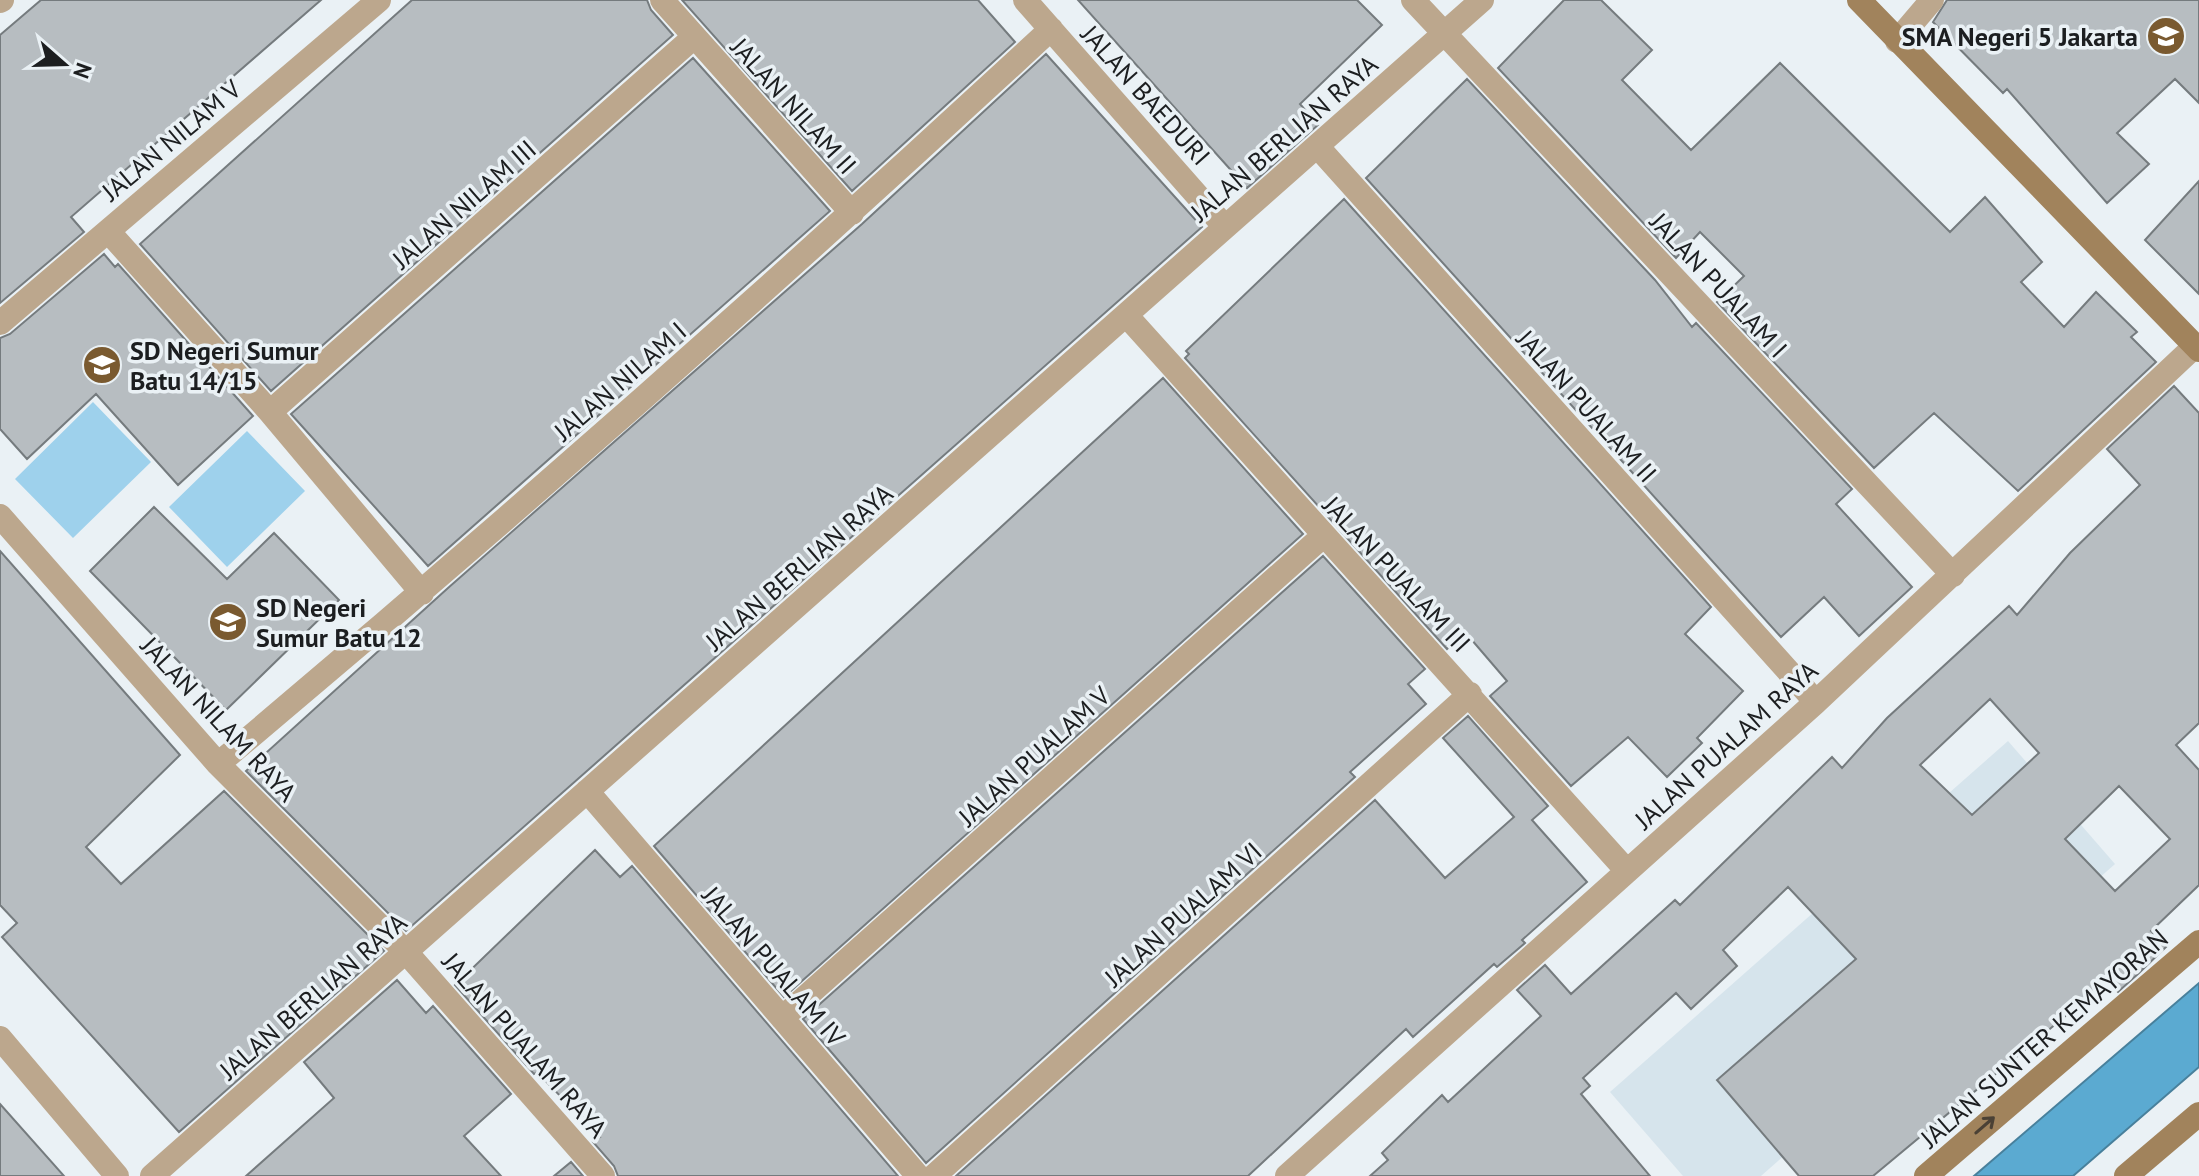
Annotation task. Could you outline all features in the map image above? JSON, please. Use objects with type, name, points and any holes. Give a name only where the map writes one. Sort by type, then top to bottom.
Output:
[{"type":"street","name":"JALAN NILAM V","points":[[0,323],[379,0]]},
{"type":"street","name":"JALAN NILAM II","points":[[662,0],[852,213]]},
{"type":"street","name":"JALAN BAEDURI","points":[[1025,0],[1225,227]]},
{"type":"street","name":"JALAN PUALAM I","points":[[1413,0],[1953,575]]},
{"type":"street","name":"JALAN BERLIAN RAYA","points":[[152,1176],[1482,0]]},
{"type":"street","points":[[1859,0],[2197,348]]},
{"type":"street","points":[[1897,41],[1932,0]]},
{"type":"street","name":"JALAN NILAM I","points":[[218,764],[422,593],[852,213],[1051,29]]},
{"type":"street","name":"JALAN NILAM III","points":[[270,412],[694,37]]},
{"type":"street","name":"JALAN PUALAM II","points":[[1317,146],[1816,702]]},
{"type":"street","points":[[108,231],[270,412],[422,593]]},
{"type":"street","name":"JALAN PUALAM III","points":[[1126,315],[1627,871]]},
{"type":"street","name":"JALAN PUALAM RAYA","points":[[1287,1176],[1816,702],[2197,348]]},
{"type":"street","name":"JALAN NILAM RAYA","points":[[0,516],[218,764],[406,952]]},
{"type":"street","name":"JALAN PUALAM V","points":[[782,1018],[1323,536]]},
{"type":"street","name":"JALAN PUALAM VI","points":[[934,1176],[1470,694]]},
{"type":"street","name":"JALAN PUALAM IV","points":[[587,791],[918,1176]]},
{"type":"street","name":"JALAN SUNTER KEMAYORAN","points":[[1926,1176],[2199,942]]},
{"type":"street","name":"JALAN PUALAM RAYA","points":[[406,952],[603,1176]]},
{"type":"street","points":[[0,1038],[117,1176]]},
{"type":"street","points":[[2126,1176],[2199,1114]]},
{"type":"shaded area","points":[[93,402],[151,462],[73,538],[15,479]]},
{"type":"shaded area","points":[[247,431],[305,491],[227,567],[169,507]]},
{"type":"shaded area","points":[[2008,741],[2115,864],[1761,1176],[1683,1176],[1610,1092]]},
{"type":"shaded area","points":[[2199,983],[2199,1067],[2073,1176],[1974,1176]]},
{"type":"building","points":[[41,0],[321,0],[71,217],[84,232],[0,303],[0,35]]},
{"type":"building","points":[[412,0],[647,0],[651,10],[673,35],[271,391],[140,244]]},
{"type":"building","points":[[682,0],[978,0],[1015,42],[852,191]]},
{"type":"building","points":[[1078,0],[1357,0],[1382,25],[1300,104],[1318,125],[1247,188]]},
{"type":"building","points":[[1564,0],[1601,0],[1652,50],[1622,80],[1691,150],[1780,63],[1950,232],[1985,197],[2042,262],[2021,282],[2064,327],[2096,292],[2137,332],[2131,337],[2156,362],[2018,491],[1934,413],[1874,468],[1717,302],[1744,276],[1700,232],[1676,258],[1498,68]]},
{"type":"building","points":[[1947,0],[2199,0],[2199,103],[2175,79],[2117,133],[2149,164],[2107,203],[2007,89],[2003,93],[1933,22]]},
{"type":"building","points":[[1046,54],[1202,227],[406,931],[246,771],[448,588],[862,224]]},
{"type":"building","points":[[693,58],[830,211],[428,566],[291,414]]},
{"type":"building","points":[[1467,79],[1655,280],[1692,327],[1696,323],[1852,489],[1836,504],[1912,587],[1859,636],[1824,597],[1781,637],[1366,178]]},
{"type":"building","points":[[2199,181],[2199,294],[2145,240]]},
{"type":"building","points":[[1344,199],[1711,607],[1685,634],[1743,691],[1697,738],[1702,743],[1667,777],[1628,737],[1571,786],[1490,696],[1507,681],[1465,632],[1447,649],[1185,358],[1189,354],[1186,351]]},
{"type":"building","name":"SD Negeri Sumur Batu 14/15","points":[[104,254],[115,267],[118,264],[253,416],[178,485],[96,394],[27,459],[0,429],[0,338],[10,334]]},
{"type":"building","points":[[1163,378],[1303,534],[784,997],[654,846]]},
{"type":"building","points":[[2174,386],[2199,413],[2199,723],[2176,745],[2199,770],[2199,885],[2151,931],[2167,946],[2118,992],[2108,983],[2085,1007],[2081,1003],[1873,1176],[1799,1176],[1717,1080],[1856,959],[1788,887],[1723,950],[1737,966],[1691,1009],[1676,993],[1583,1078],[1590,1086],[1581,1094],[1650,1176],[1370,1176],[1388,1160],[1382,1153],[1442,1095],[1448,1102],[1541,1016],[1517,990],[1545,965],[1571,994],[1675,900],[1680,905],[1832,757],[1842,768],[1887,718],[2009,606],[2017,615],[2070,553],[2140,485],[2107,449]],"holes":[[[1990,699],[2039,753],[1972,815],[1920,765]],[[2119,786],[2170,839],[2115,891],[2065,839]]]},
{"type":"building","name":"SD Negeri Sumur Batu 12","points":[[154,507],[227,579],[274,533],[339,600],[226,710],[90,571]]},
{"type":"building","points":[[0,551],[180,755],[86,847],[121,884],[224,791],[384,951],[179,1132],[2,937],[17,923],[0,905]]},
{"type":"building","points":[[1323,556],[1425,669],[1408,684],[1426,704],[1350,772],[1355,777],[926,1163],[803,1019]]},
{"type":"building","points":[[1468,716],[1548,806],[1532,820],[1587,882],[1522,940],[1525,943],[1497,967],[1494,964],[1413,1037],[1406,1029],[1248,1176],[956,1176],[1375,800],[1445,878],[1514,817],[1443,738]]},
{"type":"building","points":[[595,850],[620,877],[632,866],[898,1176],[618,1176],[614,1166],[593,1142],[600,1137],[537,1072],[534,1074],[455,985]]},
{"type":"building","points":[[397,980],[426,1013],[433,1006],[511,1094],[464,1136],[501,1176],[246,1176],[334,1098],[304,1062]]},
{"type":"building","points":[[0,1104],[64,1176],[0,1176]]},
{"type":"building","points":[[571,1162],[583,1176],[554,1176]]},
{"type":"place","name":"SMA Negeri 5 Jakarta","points":[[2166,36]]},
{"type":"place","name":"SD Negeri Sumur Batu 14/15","points":[[102,365]]},
{"type":"place","name":"SD Negeri Sumur Batu 12","points":[[228,622]]}]
